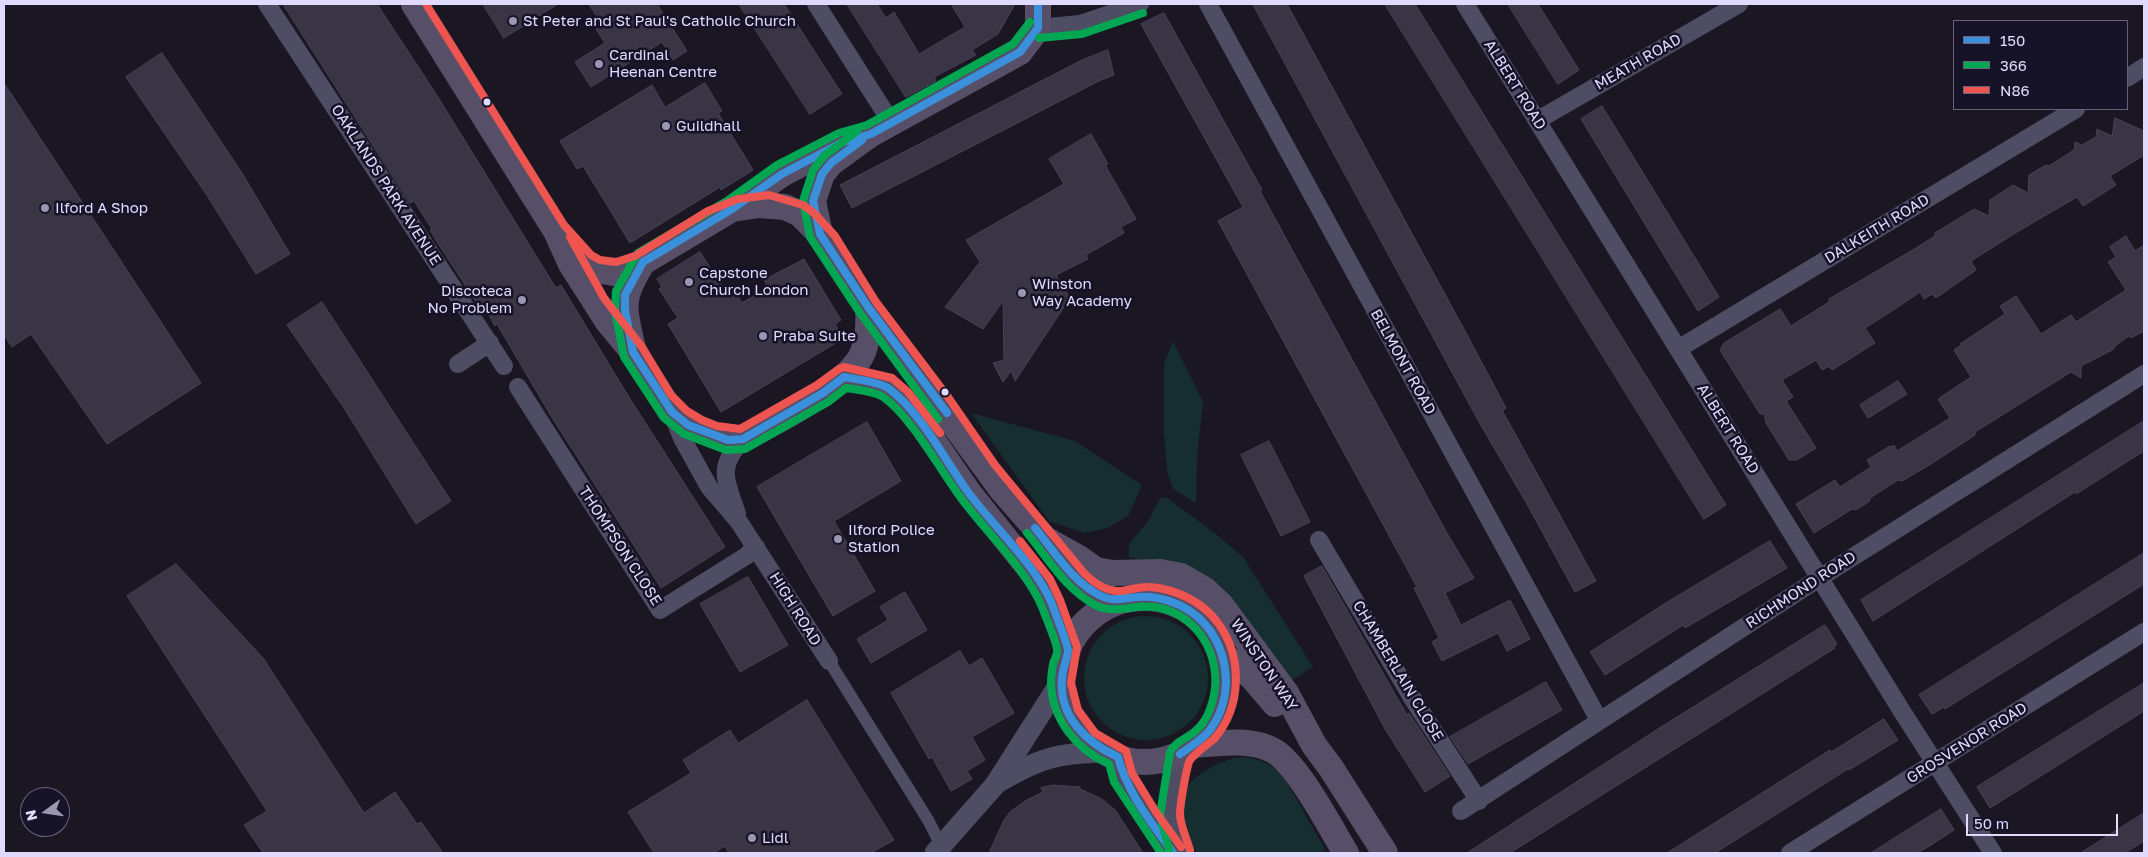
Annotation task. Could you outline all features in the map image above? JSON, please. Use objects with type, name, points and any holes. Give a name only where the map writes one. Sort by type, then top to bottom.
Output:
[{"type":"main road","name":"HIGH ROAD","points":[[414,4],[556,231],[576,272],[608,322],[633,352],[672,412]]},
{"type":"main road","points":[[820,234],[813,200],[822,174],[831,163],[881,128],[1020,52],[1038,16]]},
{"type":"main road","points":[[556,231],[583,261],[596,270],[614,273],[643,262],[732,209],[782,174],[843,142],[881,128]]},
{"type":"main road","points":[[732,209],[759,205],[785,207],[800,214],[820,234]]},
{"type":"main road","name":"WINSTON WAY","points":[[820,234],[862,297],[1002,490],[1045,539],[1096,570],[1112,573],[1160,572],[1186,578],[1205,590],[1221,605],[1286,693],[1314,746],[1331,768],[1385,853]]},
{"type":"main road","name":"HIGH ROAD","points":[[633,352],[625,310],[626,296],[643,262]]},
{"type":"main road","points":[[672,412],[688,425],[714,436],[728,440],[743,440],[823,393],[844,378],[863,354],[869,328],[862,297]]},
{"type":"main road","points":[[844,378],[886,386],[901,399],[923,426],[969,492],[1040,583],[1051,603],[1068,650]]},
{"type":"main road","points":[[1045,539],[1079,582],[1100,596],[1117,602]]},
{"type":"main road","points":[[1188,749],[1209,731],[1220,714],[1226,695],[1227,681],[1224,655],[1210,629],[1200,618],[1182,605],[1153,598],[1139,597],[1117,602],[1096,612],[1079,629],[1061,665],[1060,683],[1069,716],[1088,742],[1110,755],[1139,762],[1160,760],[1188,749],[1228,742],[1254,744],[1274,751],[1295,770],[1346,853]]},
{"type":"main road","points":[[1224,655],[1251,676],[1281,712],[1314,746]]},
{"type":"street","name":"OAKLANDS PARK AVENUE","points":[[267,4],[504,366]]},
{"type":"street","points":[[816,4],[881,128]]},
{"type":"street","points":[[1038,16],[1080,24],[1140,4]]},
{"type":"street","name":"BELMONT ROAD","points":[[1208,4],[1599,720]]},
{"type":"street","name":"ALBERT ROAD","points":[[1465,4],[1993,853]]},
{"type":"street","name":"MEATH ROAD","points":[[1538,120],[1739,4]]},
{"type":"street","points":[[2128,77],[2144,67]]},
{"type":"street","name":"DALKEITH ROAD","points":[[1678,349],[2074,110]]},
{"type":"street","points":[[458,364],[490,343]]},
{"type":"street","name":"RICHMOND ROAD","points":[[1461,811],[1821,577],[2144,374]]},
{"type":"street","name":"THOMPSON CLOSE","points":[[518,387],[660,610],[756,548]]},
{"type":"street","name":"HIGH ROAD","points":[[672,412],[683,440],[709,486],[739,522],[756,548],[851,696],[928,820],[946,853]]},
{"type":"street","name":"HIGH ROAD","points":[[739,522],[725,475],[726,464],[732,452],[743,440]]},
{"type":"street","name":"CHAMBERLAIN CLOSE","points":[[1319,540],[1411,696],[1479,801]]},
{"type":"street","name":"GROSVENOR ROAD","points":[[1790,853],[2144,632]]},
{"type":"street","points":[[935,853],[994,785],[1060,683]]},
{"type":"street","points":[[1180,853],[1170,815],[1188,749]]},
{"type":"street","points":[[994,785],[1034,762],[1068,753],[1110,755],[1148,818],[1173,853]]},
{"type":"green space","points":[[1173,341],[1203,402],[1197,455],[1196,503],[1173,489],[1167,471],[1164,434],[1164,364]]},
{"type":"green space","points":[[971,413],[1075,441],[1142,485],[1128,516],[1107,528],[1085,533],[1049,521]]},
{"type":"green space","points":[[1166,497],[1243,557],[1313,667],[1289,682],[1165,567],[1129,557],[1129,544],[1146,524],[1160,499]]},
{"type":"green space","points":[[1146,616],[1170,620],[1190,634],[1204,654],[1208,678],[1204,702],[1190,722],[1170,736],[1146,740],[1122,736],[1102,722],[1088,702],[1084,678],[1088,654],[1102,634],[1122,620]]},
{"type":"green space","points":[[1242,757],[1263,762],[1278,771],[1324,847],[1324,853],[1197,853],[1179,820],[1184,793],[1193,780],[1208,769],[1234,758]]},
{"type":"building","points":[[283,4],[377,4],[436,94],[556,288],[561,285],[627,394],[725,547],[661,588],[551,416],[497,324],[495,326],[487,312],[484,314],[437,242],[430,230],[432,229],[414,201],[410,203]]},
{"type":"building","name":"St Peter and St Paul's Catholic Church","points":[[483,4],[558,4],[504,38]]},
{"type":"building","points":[[589,4],[657,4],[687,51],[673,60],[662,42],[591,87],[575,62],[605,43],[596,29],[602,25]]},
{"type":"building","points":[[739,4],[784,4],[842,94],[810,114]]},
{"type":"building","points":[[847,4],[877,4],[886,18],[894,12],[919,54],[965,27],[951,4],[1015,4],[998,34],[972,50],[976,55],[934,77],[936,81],[906,97]]},
{"type":"building","points":[[1253,4],[1287,4],[1465,331],[1506,408],[1502,410],[1596,581],[1575,592],[1479,422]]},
{"type":"building","points":[[1385,4],[1415,4],[1726,505],[1704,519]]},
{"type":"building","points":[[1508,4],[1538,4],[1579,70],[1558,84]]},
{"type":"building","points":[[1164,13],[1448,535],[1474,578],[1445,593],[1461,625],[1510,600],[1530,639],[1507,651],[1498,633],[1442,661],[1432,642],[1439,638],[1414,588],[1417,587],[1218,221],[1243,207],[1141,24]]},
{"type":"building","points":[[1108,50],[1114,75],[852,208],[840,185],[1082,60]]},
{"type":"building","points":[[162,53],[242,173],[290,254],[256,274],[208,197],[126,77]]},
{"type":"building","name":"Ilford A Shop","points":[[4,83],[201,383],[107,444],[31,334],[12,347],[4,335]]},
{"type":"building","points":[[705,83],[722,111],[718,113],[753,170],[721,190],[720,187],[630,243],[583,166],[577,169],[560,141],[652,85],[665,107]]},
{"type":"building","points":[[1602,106],[1719,297],[1698,311],[1581,119]]},
{"type":"building","points":[[2115,118],[2144,131],[2144,155],[2110,176],[2116,185],[2083,206],[2077,197],[2017,232],[1971,261],[1976,270],[1936,298],[1932,294],[1924,299],[1920,292],[1865,328],[1875,343],[1832,370],[1829,366],[1822,370],[1816,360],[1782,380],[1793,397],[1786,401],[1816,448],[1797,460],[1789,460],[1766,423],[1764,414],[1760,414],[1720,350],[1724,343],[1780,309],[1791,326],[1829,302],[1829,299],[1916,248],[1935,236],[1935,233],[1974,209],[1989,216],[1990,200],[2013,185],[2028,193],[2029,175],[2046,165],[2049,166],[2074,150],[2075,142],[2082,145],[2096,137],[2097,129],[2112,136]]},
{"type":"building","points":[[1091,134],[1108,164],[1105,165],[1136,219],[1121,227],[1124,233],[1086,255],[1088,259],[1056,275],[1070,298],[1015,381],[1011,371],[1003,382],[993,363],[1004,360],[1003,301],[983,329],[945,307],[980,262],[966,240],[1064,184],[1049,159]]},
{"type":"building","points":[[2126,236],[2135,251],[2144,245],[2144,331],[2131,338],[2129,336],[2115,346],[2114,349],[2081,366],[2081,378],[2071,372],[1975,432],[1975,435],[1931,464],[1902,481],[1898,480],[1870,498],[1870,501],[1856,510],[1852,509],[1814,533],[1796,504],[1835,480],[1840,487],[1871,467],[1867,460],[1890,446],[1894,445],[1897,451],[1950,418],[1938,399],[1971,377],[1954,350],[2005,314],[2000,306],[2016,296],[2041,334],[2071,315],[2076,322],[2126,290],[2108,262],[2116,257],[2110,247]]},
{"type":"building","name":"Praba Suite","points":[[700,252],[726,292],[732,288],[742,303],[768,287],[764,280],[804,259],[841,320],[835,324],[841,335],[837,337],[839,341],[721,412],[668,324],[678,318],[659,289],[662,287],[657,279]]},
{"type":"building","points":[[322,302],[451,501],[416,524],[344,408],[287,325]]},
{"type":"building","points":[[1898,381],[1907,394],[1868,418],[1860,405]]},
{"type":"building","points":[[2144,421],[2144,451],[2076,494],[2075,492],[1873,621],[1861,600]]},
{"type":"building","points":[[867,422],[901,481],[834,521],[875,591],[833,616],[757,487]]},
{"type":"building","points":[[1269,441],[1310,522],[1281,536],[1241,455]]},
{"type":"building","points":[[1770,541],[1787,568],[1685,628],[1683,625],[1605,675],[1590,652],[1664,604]]},
{"type":"building","points":[[2144,553],[2144,584],[1945,709],[1944,707],[1932,714],[1919,695]]},
{"type":"building","points":[[176,564],[263,658],[364,813],[395,792],[417,824],[421,822],[443,853],[263,853],[244,825],[267,811],[127,596]]},
{"type":"building","points":[[1322,566],[1407,715],[1409,713],[1450,776],[1425,792],[1385,729],[1304,576]]},
{"type":"building","points":[[748,577],[788,645],[740,672],[700,604]]},
{"type":"building","points":[[905,592],[927,630],[871,663],[857,639],[888,620],[880,607]]},
{"type":"building","points":[[1825,625],[1837,644],[1834,646],[1835,648],[1510,853],[1467,853],[1661,727]]},
{"type":"building","points":[[960,651],[969,666],[982,658],[1014,713],[972,737],[985,760],[967,771],[972,779],[951,791],[932,757],[929,759],[891,693]]},
{"type":"building","points":[[1546,682],[1562,710],[1468,764],[1450,737]]},
{"type":"building","points":[[2144,683],[2144,711],[1990,808],[1977,787]]},
{"type":"building","points":[[807,700],[894,840],[871,853],[729,853],[725,846],[713,853],[654,853],[628,812],[691,773],[683,760],[730,730],[738,743]]},
{"type":"building","points":[[1884,719],[1898,740],[1848,769],[1715,853],[1667,853],[1830,750],[1831,752]]},
{"type":"building","points":[[1053,785],[1080,787],[1080,789],[1102,799],[1116,811],[1143,853],[989,853],[1004,820],[1010,812],[1025,801],[1043,792],[1041,788]]},
{"type":"building","points":[[1941,809],[1954,830],[1928,847],[1917,853],[1871,853]]},
{"type":"building","points":[[2144,813],[2144,841],[2125,853],[2081,853]]},
{"type":"transit line","name":"N86","points":[[426,4],[564,225],[591,255],[600,260],[616,262],[635,256],[708,211],[738,199],[769,195],[803,205],[814,213],[835,236],[876,302],[948,397],[995,465],[1084,573],[1096,583],[1111,590],[1121,591],[1146,587],[1160,588],[1179,594],[1197,603],[1212,616],[1226,636],[1232,651],[1236,682],[1230,712],[1223,726],[1214,739],[1189,762],[1182,796],[1180,818],[1190,850]]},
{"type":"transit line","name":"150","points":[[1038,4],[1038,28],[1020,52],[871,134],[843,142],[782,174],[732,209],[643,262],[625,295],[625,310],[633,352],[672,412],[688,425],[728,440],[743,439],[823,393],[844,377],[879,384],[888,388],[900,398],[921,423],[968,492],[1025,561],[1045,589],[1064,635],[1068,651],[1062,676],[1062,693],[1070,717],[1086,736],[1118,757],[1127,783],[1173,853]]},
{"type":"transit line","name":"366","points":[[1039,38],[1082,34],[1143,13]]},
{"type":"transit line","name":"366","points":[[1030,22],[1013,44],[867,125],[839,133],[777,165],[727,201],[638,253],[616,291],[615,311],[624,357],[664,418],[684,434],[726,450],[745,449],[828,402],[846,388],[875,393],[894,406],[925,444],[961,498],[1016,565],[1035,593],[1056,646],[1057,653],[1053,664],[1051,683],[1052,697],[1061,721],[1068,732],[1087,751],[1109,764],[1114,782],[1161,853]]},
{"type":"transit line","name":"366","points":[[857,131],[824,156],[813,170],[803,201],[810,237],[860,313],[938,419]]},
{"type":"transit line","name":"150","points":[[862,140],[831,163],[822,174],[813,201],[820,234],[868,307],[947,413]]},
{"type":"transit line","name":"N86","points":[[570,237],[604,298],[642,347],[671,395],[687,411],[702,420],[717,426],[740,429],[817,385],[844,367],[892,378],[908,392],[940,433]]},
{"type":"transit line","name":"150","points":[[1035,528],[1073,575],[1091,590],[1110,599],[1146,597],[1172,602],[1190,611],[1204,624],[1215,639],[1226,675],[1225,694],[1220,713],[1207,734],[1180,754]]},
{"type":"transit line","name":"366","points":[[1027,533],[1066,582],[1095,605],[1109,609],[1147,606],[1172,612],[1186,620],[1198,631],[1206,644],[1212,659],[1215,675],[1210,709],[1199,728],[1177,744],[1170,752],[1160,815],[1170,853]]},
{"type":"transit line","name":"N86","points":[[1020,541],[1050,579],[1060,600],[1077,647],[1071,683],[1078,710],[1095,733],[1126,751],[1132,773],[1156,812],[1181,847]]},
{"type":"place","name":"St Peter and St Paul's Catholic Church","points":[[513,21]]},
{"type":"place","name":"Cardinal Heenan Centre","points":[[599,64]]},
{"type":"place","name":"Guildhall","points":[[666,126]]},
{"type":"place","name":"Ilford A Shop","points":[[45,208]]},
{"type":"place","name":"Capstone Church London","points":[[689,282]]},
{"type":"place","name":"Winston Way Academy","points":[[1022,293]]},
{"type":"place","name":"Discoteca No Problem","points":[[522,300]]},
{"type":"place","name":"Praba Suite","points":[[763,336]]},
{"type":"place","name":"Ilford Police Station","points":[[838,539]]},
{"type":"place","name":"Lidl","points":[[752,838]]}]
